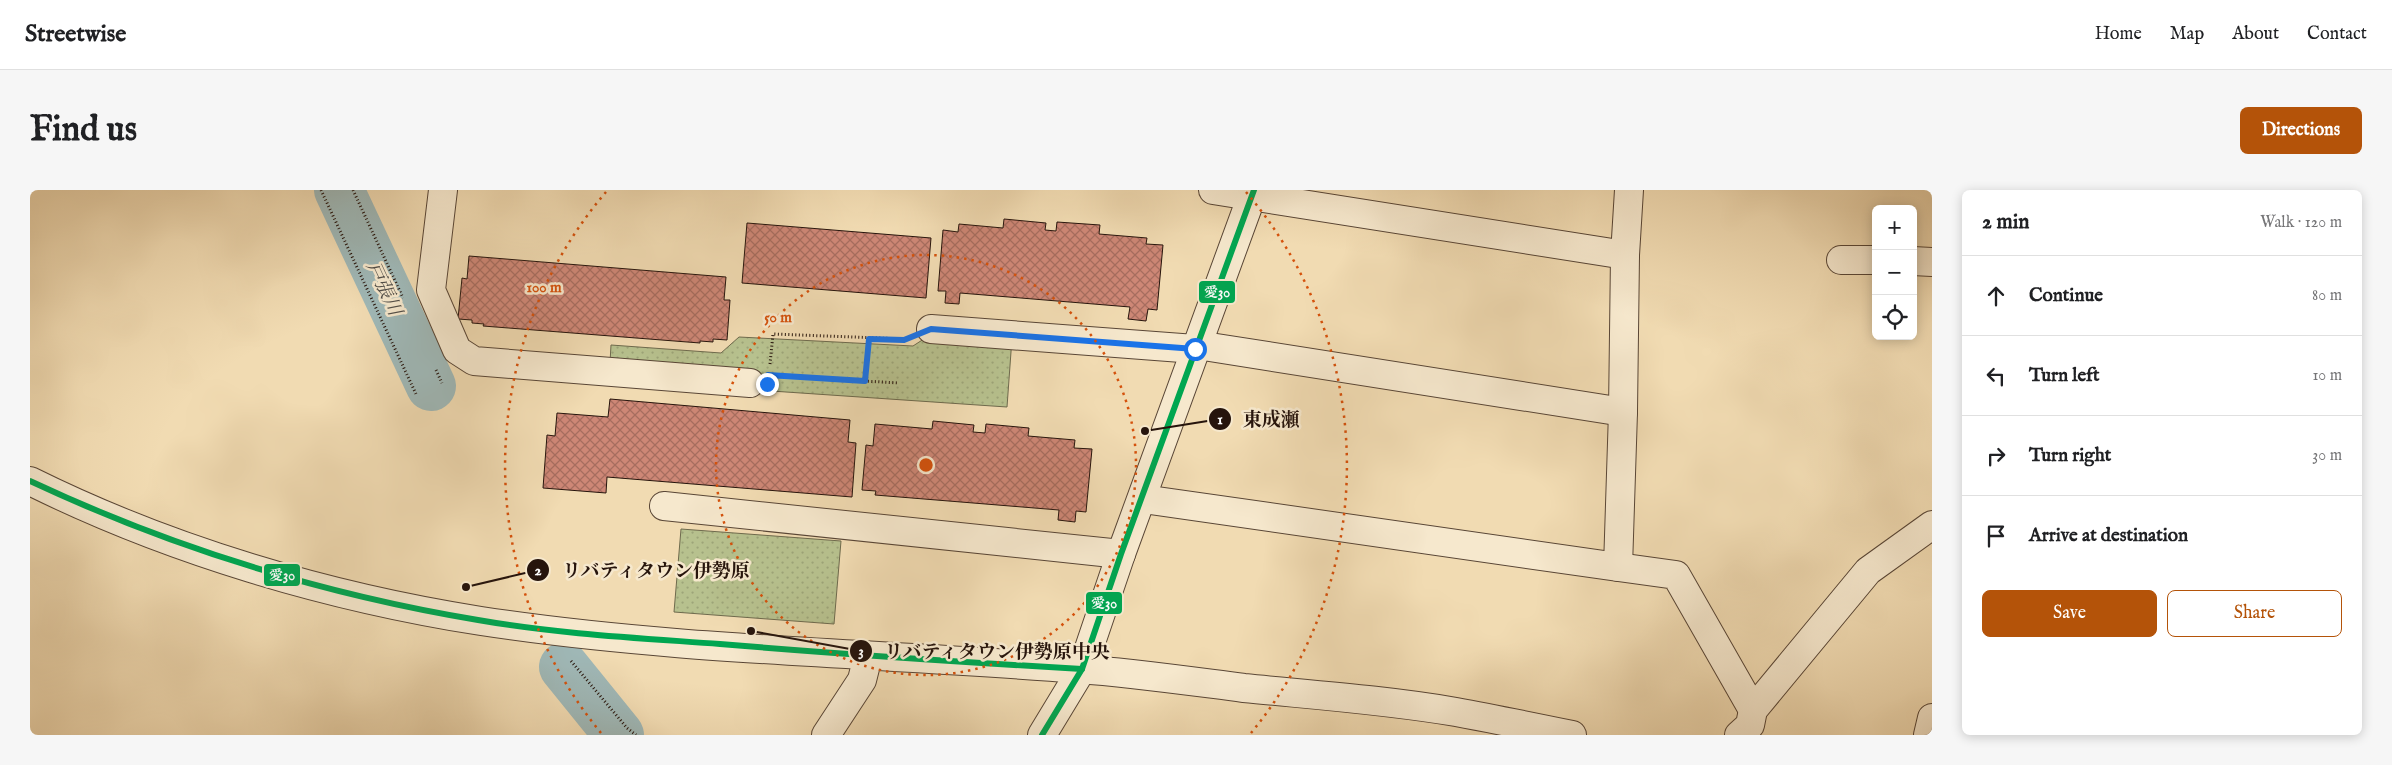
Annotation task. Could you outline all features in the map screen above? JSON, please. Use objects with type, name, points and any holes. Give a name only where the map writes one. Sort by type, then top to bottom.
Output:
[{"type":"street","points":[[443,190],[431,290],[457,350],[474,361],[759,379]]},
{"type":"street","points":[[1214,190],[1253,194],[1625,255]]},
{"type":"street","points":[[1618,567],[1628,190]]},
{"type":"street","points":[[1042,735],[1082,669],[1121,554],[1143,499],[1196,347],[1253,194]]},
{"type":"street","points":[[1841,260],[1872,260]]},
{"type":"street","points":[[1917,261],[1932,262]]},
{"type":"street","points":[[931,329],[1196,347],[1623,412]]},
{"type":"street","points":[[30,481],[60,496],[171,542],[296,580],[405,607],[480,620],[562,631],[868,656],[1082,669],[1452,711],[1572,735]]},
{"type":"street","points":[[1143,499],[1676,575],[1753,710]]},
{"type":"street","points":[[664,506],[1121,554]]},
{"type":"street","points":[[1739,735],[1750,724],[1753,710],[1868,571],[1932,525]]},
{"type":"street","points":[[826,735],[862,680],[868,656]]},
{"type":"street","points":[[1928,735],[1932,718]]},
{"type":"path","points":[[321,190],[416,394]]},
{"type":"path","points":[[353,190],[405,303]]},
{"type":"path","points":[[899,383],[759,379],[773,334],[904,340],[931,329]]},
{"type":"path","points":[[865,381],[869,339]]},
{"type":"path","points":[[434,365],[442,383]]},
{"type":"path","points":[[562,631],[563,652],[627,728],[636,735]]},
{"type":"green space","points":[[933,333],[1012,338],[1007,407],[609,380],[611,345],[721,353],[739,337],[913,346]]},
{"type":"green space","points":[[681,529],[841,541],[834,624],[674,612]]},
{"type":"building","points":[[1004,219],[1046,223],[1045,230],[1056,231],[1057,222],[1100,225],[1099,234],[1147,238],[1146,244],[1163,245],[1157,310],[1148,309],[1146,321],[1128,319],[1130,307],[960,293],[959,304],[945,303],[946,291],[938,291],[943,230],[958,232],[959,224],[1003,228]]},
{"type":"building","points":[[747,223],[931,238],[926,298],[742,283]]},
{"type":"building","points":[[469,256],[726,277],[724,300],[730,300],[727,340],[713,339],[713,342],[700,341],[700,343],[483,326],[484,324],[472,323],[472,320],[458,319],[462,278],[467,279]]},
{"type":"building","points":[[610,399],[850,420],[848,442],[856,443],[852,497],[607,477],[606,493],[543,488],[547,435],[555,436],[557,413],[608,417]]},
{"type":"building","points":[[933,421],[974,425],[973,432],[985,433],[986,424],[1029,428],[1028,436],[1075,440],[1074,448],[1092,449],[1086,512],[1076,511],[1075,522],[1058,520],[1059,510],[875,495],[876,491],[862,490],[866,445],[873,446],[875,424],[932,429]]},
{"type":"waterway","name":"戸張川","points":[[339,190],[431,386]]},
{"type":"waterway","name":"戸張川","points":[[564,667],[619,735]]},
{"type":"transit line","name":"愛30","points":[[1042,735],[1082,669],[1121,554],[1254,190]]},
{"type":"transit line","name":"愛30","points":[[30,481],[138,527],[193,548],[249,566],[362,597],[478,620],[538,629],[629,637],[901,658],[1082,669]]},
{"type":"place","name":"東成瀬","points":[[1145,431]]},
{"type":"place","name":"リバティタウン伊勢原","points":[[466,587]]},
{"type":"place","name":"リバティタウン伊勢原中央","points":[[751,631]]},
{"type":"route","points":[[767,384],[768,375],[865,381],[869,339],[904,340],[931,329],[1195,349]]}]
